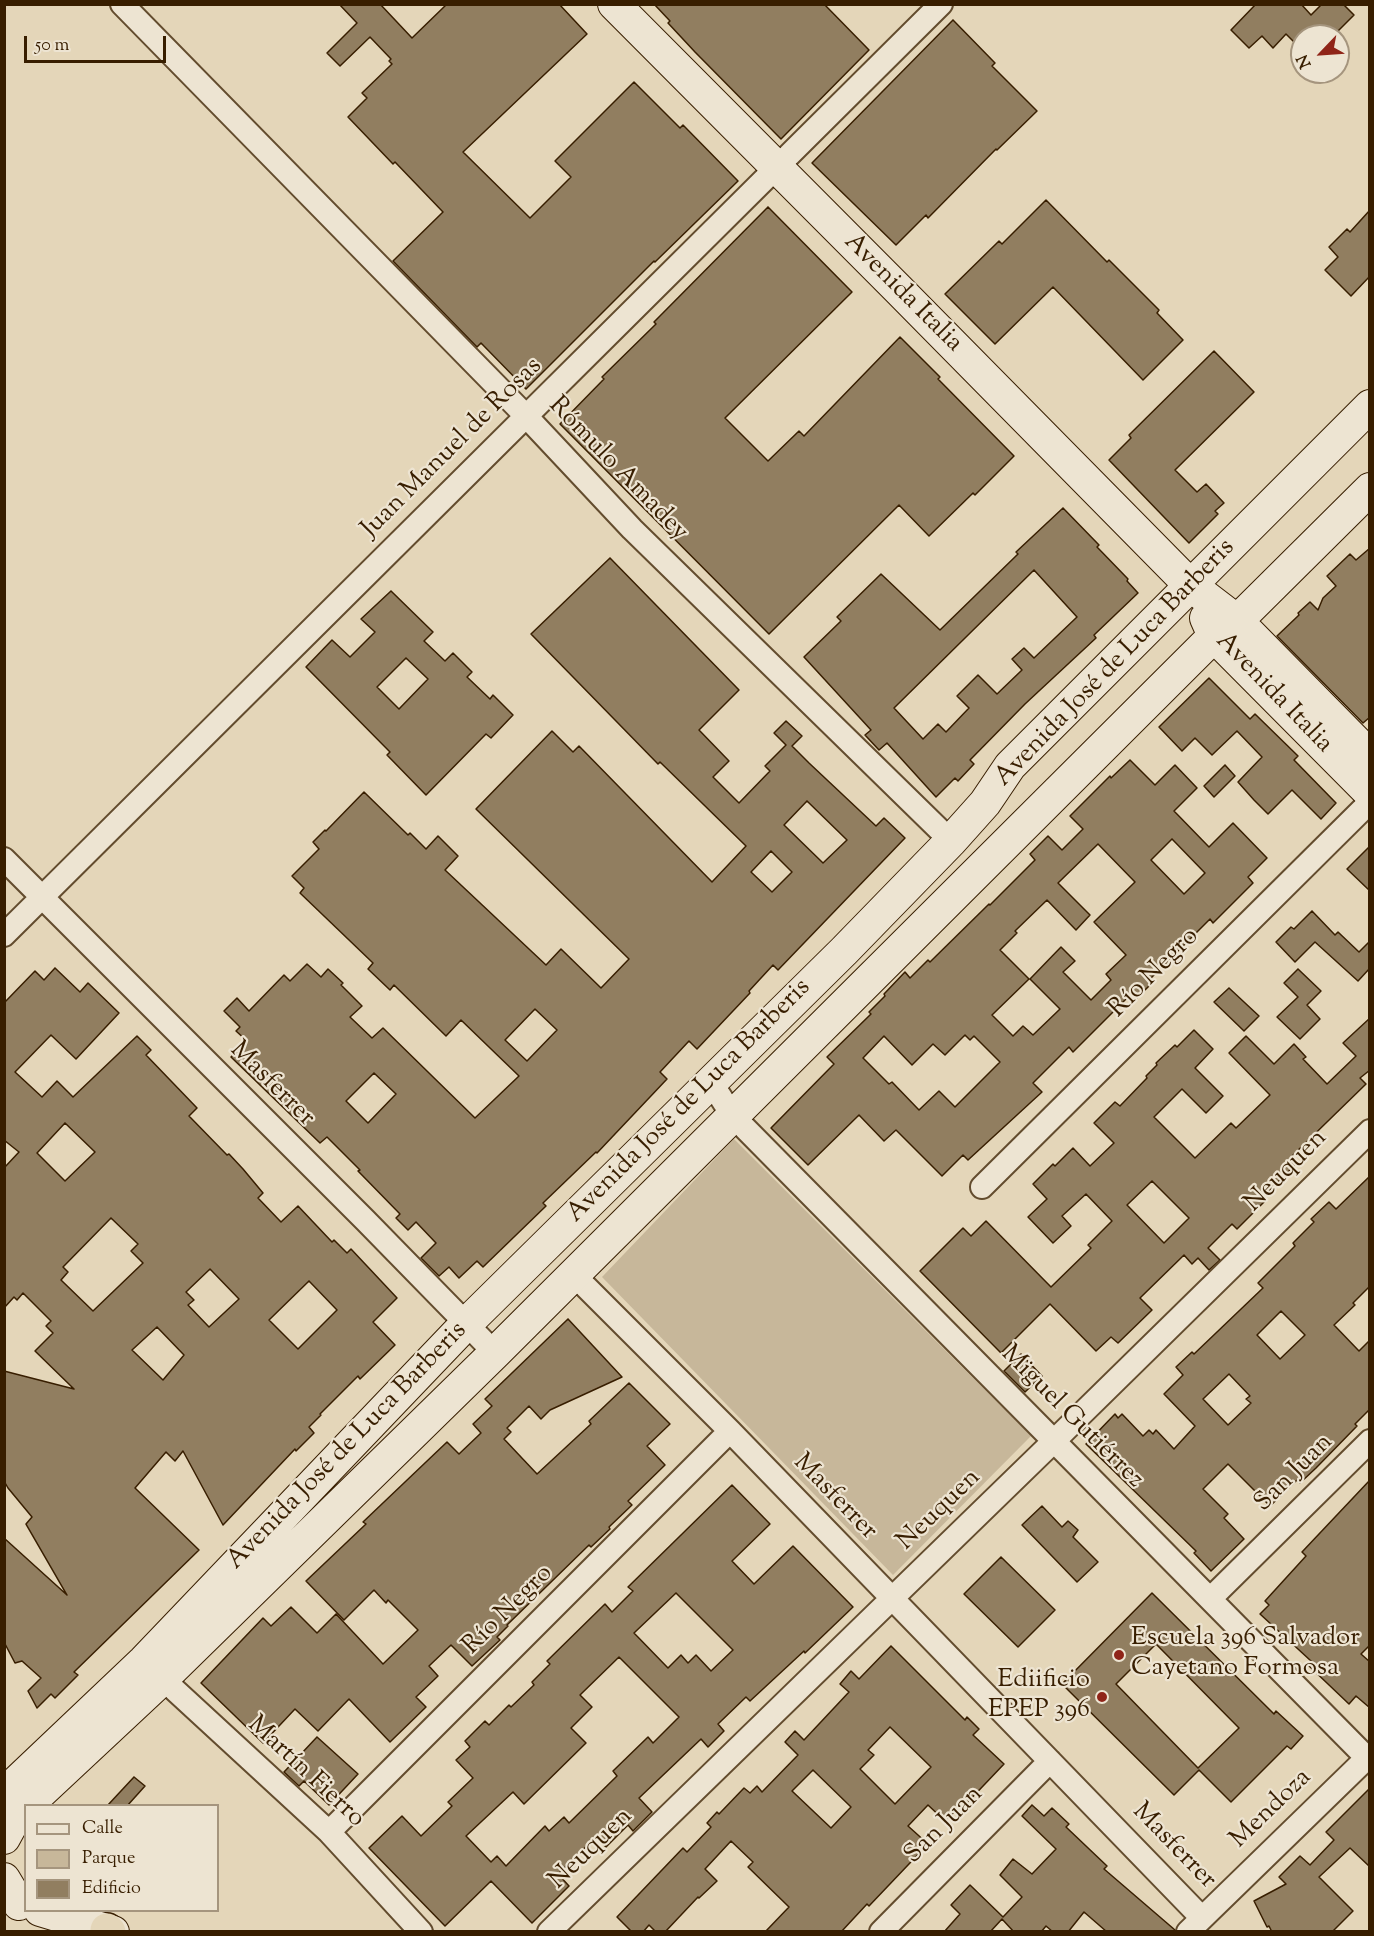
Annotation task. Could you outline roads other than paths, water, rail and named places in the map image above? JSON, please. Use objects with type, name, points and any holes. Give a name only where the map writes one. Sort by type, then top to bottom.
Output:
[{"type":"main road","name":"Avenida Italia","points":[[614,4],[1190,585],[1226,628],[1365,765]]},
{"type":"main road","name":"Avenida José de Luca Barberis","points":[[28,1804],[153,1670],[466,1324],[844,951],[951,841],[985,803],[1010,766],[1370,406]]},
{"type":"main road","name":"Avenida José de Luca Barberis","points":[[4,1794],[153,1670],[495,1353],[732,1115],[1370,489]]},
{"type":"main road","name":"Avenida José de Luca Barberis","points":[[4,1838],[24,1809]]},
{"type":"main road","points":[[54,1912],[110,1931]]},
{"type":"street","name":"Rómulo Amadey","points":[[122,4],[526,416],[632,529],[951,841]]},
{"type":"street","name":"Juan Manuel de Rosas","points":[[4,935],[941,4]]},
{"type":"street","name":"Río Negro","points":[[982,1187],[1370,802]]},
{"type":"street","name":"Masferrer","points":[[4,859],[495,1353]]},
{"type":"street","name":"Miguel Gutiérrez","points":[[711,1082],[732,1115],[1368,1758]]},
{"type":"street","name":"Neuquen","points":[[549,1932],[1370,1131]]},
{"type":"street","name":"Masferrer","points":[[574,1275],[730,1431],[1050,1761],[1195,1925]]},
{"type":"street","name":"Río Negro","points":[[329,1832],[730,1431]]},
{"type":"street","name":"San Juan","points":[[1210,1599],[1370,1441]]},
{"type":"street","name":"Martín Fierro","points":[[153,1670],[329,1832],[422,1932]]},
{"type":"street","name":"Mendoza","points":[[1195,1925],[1368,1758]]},
{"type":"street","name":"San Juan","points":[[881,1932],[1050,1761]]},
{"type":"place","name":"Escuela 396 Salvador Cayetano Formosa","points":[[1119,1655]]},
{"type":"place","name":"Ediificio EPEP 396","points":[[1102,1697]]}]
